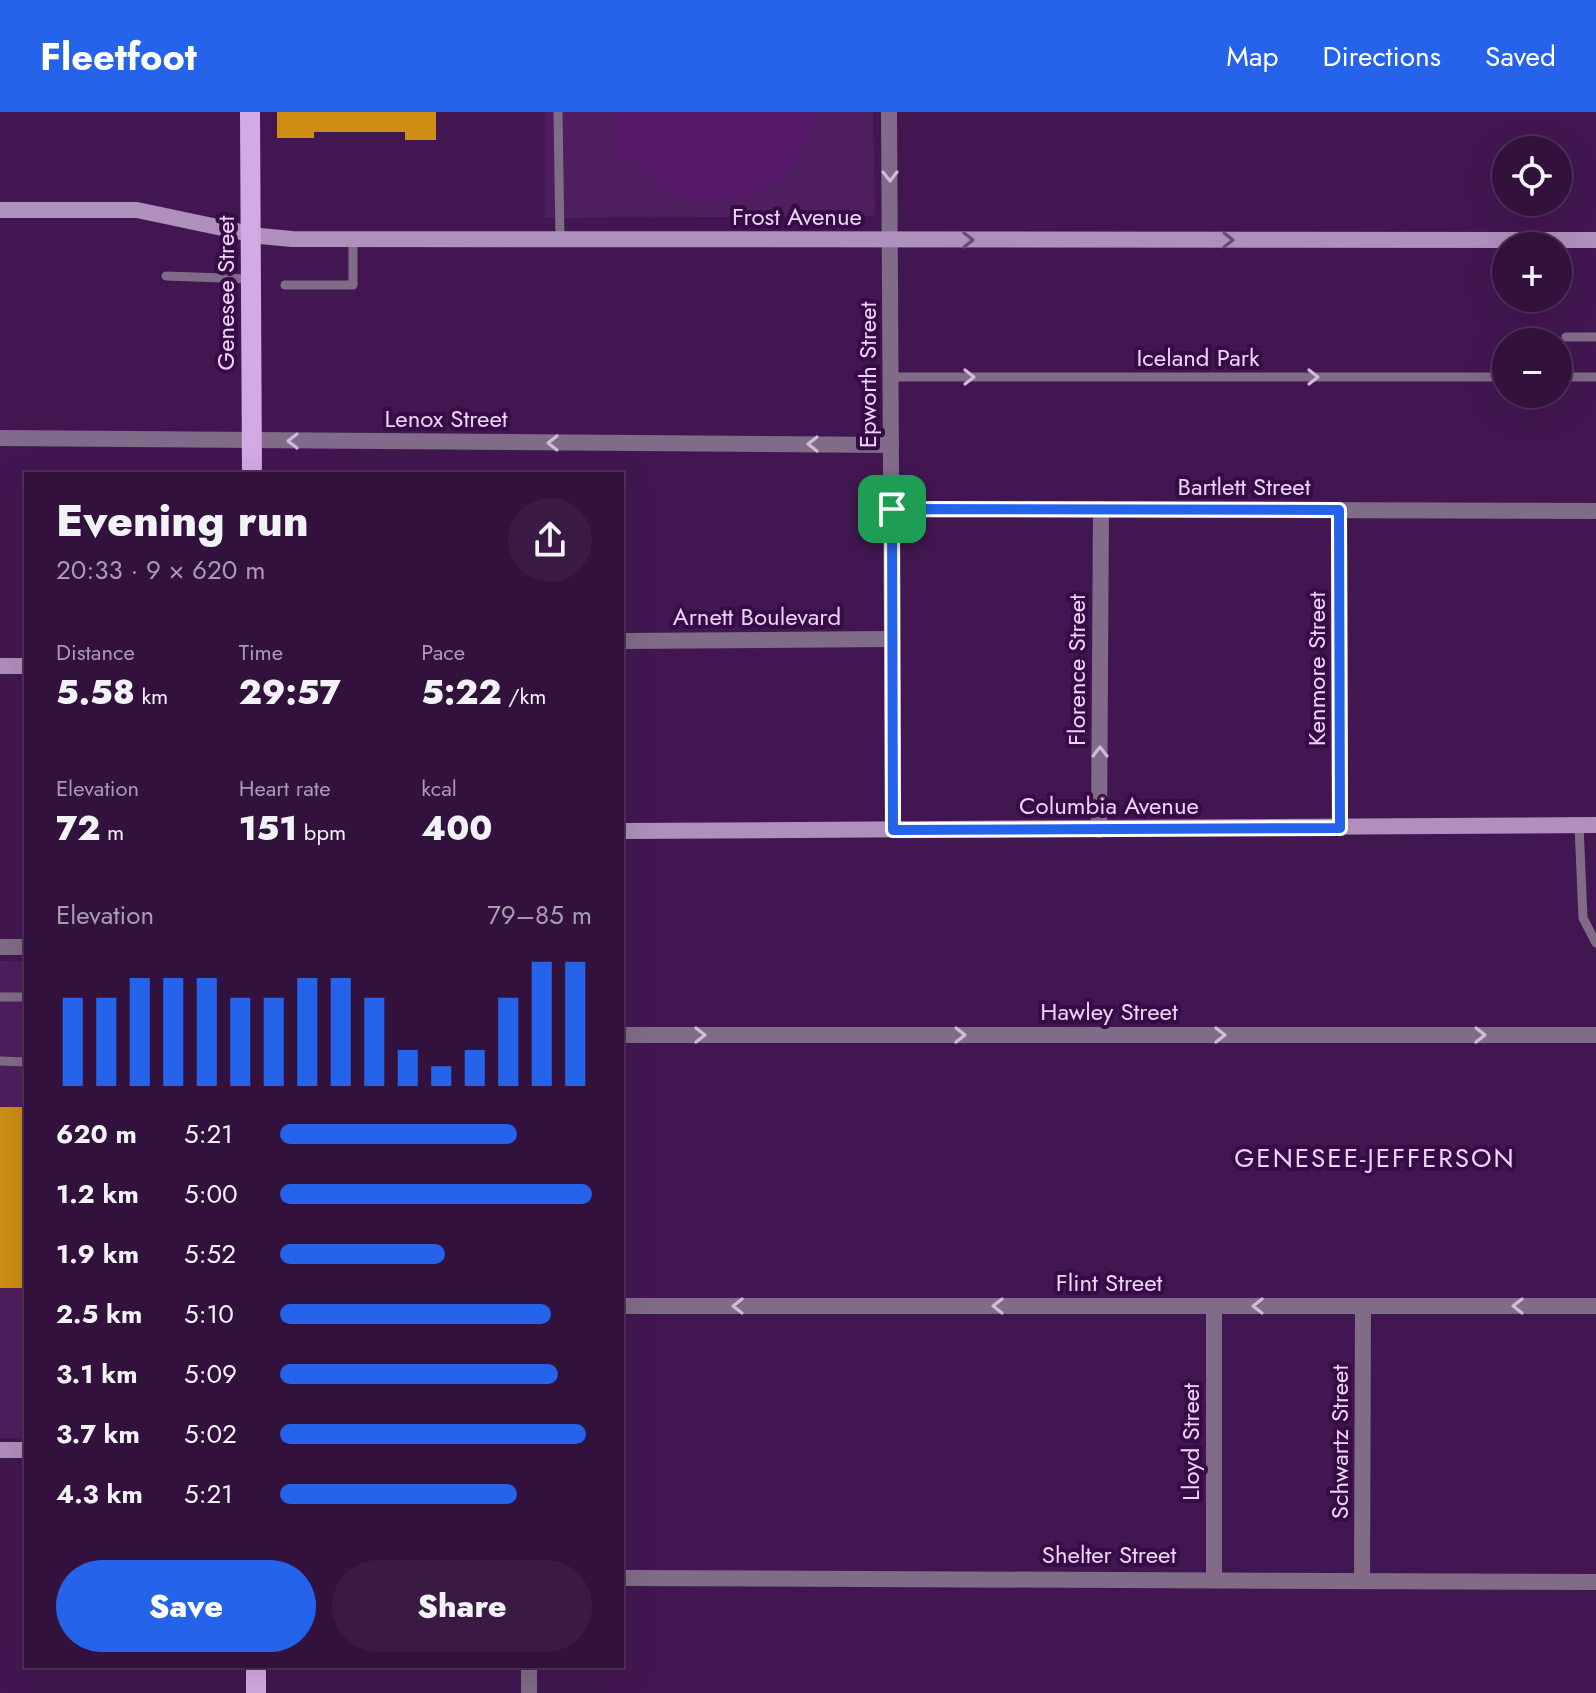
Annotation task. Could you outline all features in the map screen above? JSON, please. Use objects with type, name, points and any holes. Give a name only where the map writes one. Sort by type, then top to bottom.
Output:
[{"type":"main road","name":"Genesee Street","points":[[250,112],[252,472]]},
{"type":"main road","points":[[256,1668],[256,1693]]},
{"type":"street","name":"Epworth Street","points":[[889,112],[893,830]]},
{"type":"street","name":"Frost Avenue","points":[[0,210],[137,210],[282,239],[1596,240]]},
{"type":"street","name":"Lenox Street","points":[[0,438],[891,445]]},
{"type":"street","name":"Bartlett Street","points":[[892,509],[1596,511]]},
{"type":"street","name":"Florence Street","points":[[1099,830],[1101,509]]},
{"type":"street","name":"Kenmore Street","points":[[1339,510],[1340,828]]},
{"type":"street","name":"Arnett Boulevard","points":[[624,641],[892,639]]},
{"type":"street","points":[[0,666],[24,666]]},
{"type":"street","name":"Columbia Avenue","points":[[624,831],[1588,825]]},
{"type":"street","points":[[0,947],[24,947]]},
{"type":"street","name":"Hawley Street","points":[[624,1035],[1596,1035]]},
{"type":"street","name":"Flint Street","points":[[624,1306],[1596,1306]]},
{"type":"street","name":"Lloyd Street","points":[[1214,1306],[1214,1579]]},
{"type":"street","name":"Schwartz Street","points":[[1362,1579],[1363,1306]]},
{"type":"street","points":[[0,1450],[24,1450]]},
{"type":"street","name":"Shelter Street","points":[[624,1578],[1596,1582]]},
{"type":"street","points":[[529,1668],[529,1693]]},
{"type":"lane","points":[[558,112],[560,240]]},
{"type":"lane","points":[[285,285],[353,285],[353,239]]},
{"type":"lane","points":[[166,276],[250,279]]},
{"type":"lane","points":[[1572,337],[1596,337]]},
{"type":"lane","name":"Iceland Park","points":[[891,377],[1492,377]]},
{"type":"lane","points":[[1572,377],[1596,377]]},
{"type":"lane","points":[[1588,825],[1583,918],[1596,943]]},
{"type":"lane","points":[[0,997],[24,997]]},
{"type":"lane","points":[[0,1061],[24,1062]]},
{"type":"shaded area","points":[[545,112],[873,112],[875,216],[545,218]]},
{"type":"shaded area","points":[[613,112],[818,112],[803,149],[781,180],[750,198],[701,201],[668,193],[631,160],[614,160]]},
{"type":"shaded area","points":[[0,961],[24,961],[24,1438],[0,1438]]},
{"type":"building","points":[[277,112],[436,112],[436,140],[405,140],[405,132],[314,132],[314,138],[277,138]]},
{"type":"building","points":[[0,1107],[24,1107],[24,1288],[0,1288]]},
{"type":"district","name":"GENESEE-JEFFERSON","points":[[1375,1158]]},
{"type":"route","points":[[892,509],[1339,510],[1340,828],[893,830],[892,509]]}]
